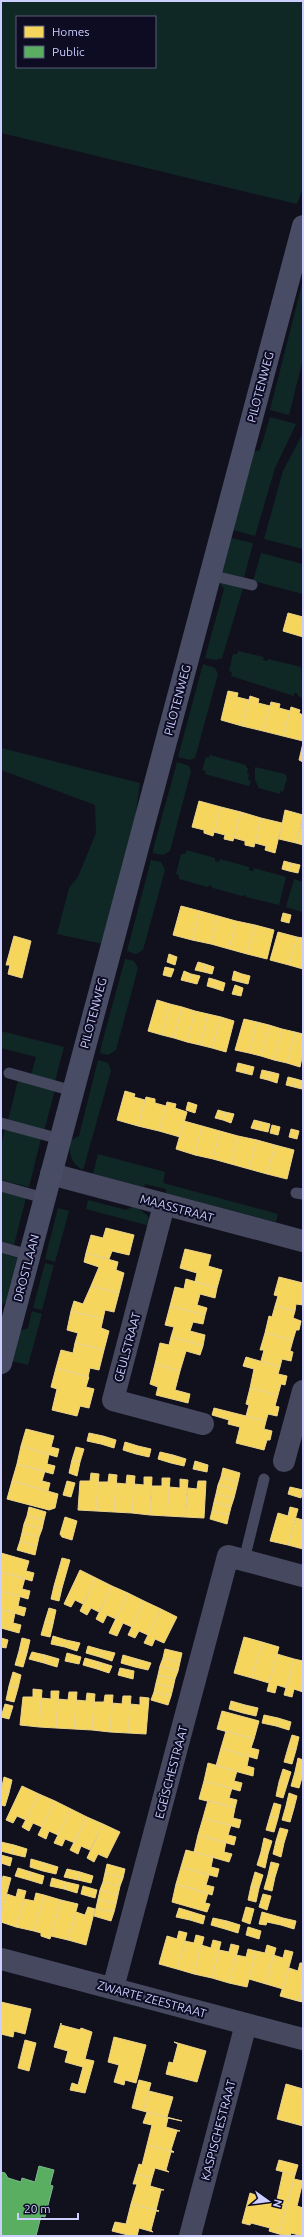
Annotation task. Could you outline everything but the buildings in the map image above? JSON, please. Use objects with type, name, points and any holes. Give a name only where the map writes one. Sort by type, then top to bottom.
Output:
[{"type":"street","name":"PILOTENWEG","points":[[51,1174],[303,226]]},
{"type":"street","name":"DROSTLAAN","points":[[1,1362],[6,1328],[30,1255],[51,1174]]},
{"type":"street","name":"MAASSTRAAT","points":[[51,1174],[303,1241]]},
{"type":"street","name":"GEULSTRAAT","points":[[164,1205],[113,1400],[203,1424]]},
{"type":"street","points":[[284,1461],[303,1391]]},
{"type":"street","points":[[236,1558],[303,1576]]},
{"type":"street","name":"EGEÏSCHESTRAAT","points":[[113,1988],[236,1558]]},
{"type":"street","name":"ZWARTE ZEESTRAAT","points":[[1,1959],[303,2039]]},
{"type":"street","name":"KASPISCHESTRAAT","points":[[190,2236],[246,2024]]},
{"type":"lane","points":[[210,575],[252,585]]},
{"type":"lane","points":[[9,1073],[73,1091]]},
{"type":"lane","points":[[1,1124],[60,1139]]},
{"type":"lane","points":[[1,1186],[44,1198]]},
{"type":"lane","points":[[1,1247],[30,1255]]},
{"type":"lane","name":"EGEÏSCHESTRAAT","points":[[236,1558],[264,1479]]},
{"type":"green space","points":[[1,1],[303,1],[303,188],[297,204],[1,133]]},
{"type":"green space","points":[[303,280],[303,359],[289,415],[270,410]]},
{"type":"green space","points":[[270,417],[296,424],[275,468],[255,536],[233,530],[253,452],[260,450]]},
{"type":"green space","points":[[303,433],[303,549],[264,539],[283,471]]},
{"type":"green space","points":[[231,538],[253,543],[244,578],[221,573]]},
{"type":"green space","points":[[261,553],[303,564],[303,594],[253,581]]},
{"type":"green space","points":[[219,582],[243,588],[222,658],[216,660],[205,658],[224,589]]},
{"type":"green space","points":[[238,651],[264,657],[263,660],[267,661],[268,659],[301,667],[303,698],[298,696],[298,694],[294,693],[294,696],[231,676],[232,672],[229,671],[233,654],[237,654]]},
{"type":"green space","points":[[203,664],[215,668],[218,674],[195,758],[190,760],[178,757]]},
{"type":"green space","points":[[1,748],[140,783],[132,841],[103,944],[57,934],[69,888],[78,877],[96,833],[95,805],[1,770]]},
{"type":"green space","points":[[210,755],[246,765],[248,768],[247,773],[249,774],[248,780],[251,781],[249,786],[205,774],[206,771],[202,770],[206,757],[209,758]]},
{"type":"green space","points":[[177,762],[189,766],[191,771],[170,851],[163,855],[153,853],[154,846]]},
{"type":"green space","points":[[255,767],[285,774],[287,778],[283,792],[280,791],[280,794],[259,788],[255,780]]},
{"type":"green space","points":[[187,850],[215,858],[215,861],[219,862],[220,859],[249,867],[249,870],[253,871],[254,868],[286,877],[279,905],[246,897],[246,895],[242,896],[213,888],[210,885],[207,887],[179,879],[179,875],[176,874],[181,854],[185,854]]},
{"type":"green space","points":[[151,860],[161,862],[165,870],[143,950],[136,954],[127,951]]},
{"type":"green space","points":[[294,879],[303,882],[303,912],[286,907]]},
{"type":"green space","points":[[125,959],[134,961],[138,968],[116,1050],[108,1055],[100,1053],[101,1047]]},
{"type":"green space","points":[[1,1031],[64,1047],[55,1081],[31,1075],[36,1057],[1,1048]]},
{"type":"green space","points":[[98,1060],[108,1063],[111,1071],[83,1170],[76,1165],[71,1158],[70,1145],[71,1140],[79,1136]]},
{"type":"green space","points":[[18,1080],[55,1090],[44,1131],[8,1121]]},
{"type":"green space","points":[[5,1129],[41,1138],[29,1187],[1,1180],[1,1146]]},
{"type":"green space","points":[[98,1154],[165,1172],[163,1183],[278,1214],[276,1222],[166,1193],[166,1189],[145,1184],[144,1187],[93,1174]]},
{"type":"green space","points":[[1,1192],[26,1198],[14,1245],[1,1241]]},
{"type":"green space","points":[[88,1200],[126,1210],[132,1207],[138,1208],[148,1216],[150,1226],[86,1209]]},
{"type":"green space","points":[[58,1208],[69,1211],[55,1262],[45,1259]]},
{"type":"green space","points":[[1,1253],[18,1258],[7,1300],[1,1307]]},
{"type":"green space","points":[[45,1263],[54,1265],[42,1310],[33,1308]]},
{"type":"green space","points":[[32,1311],[42,1314],[28,1365],[12,1361],[20,1331],[28,1328]]}]
